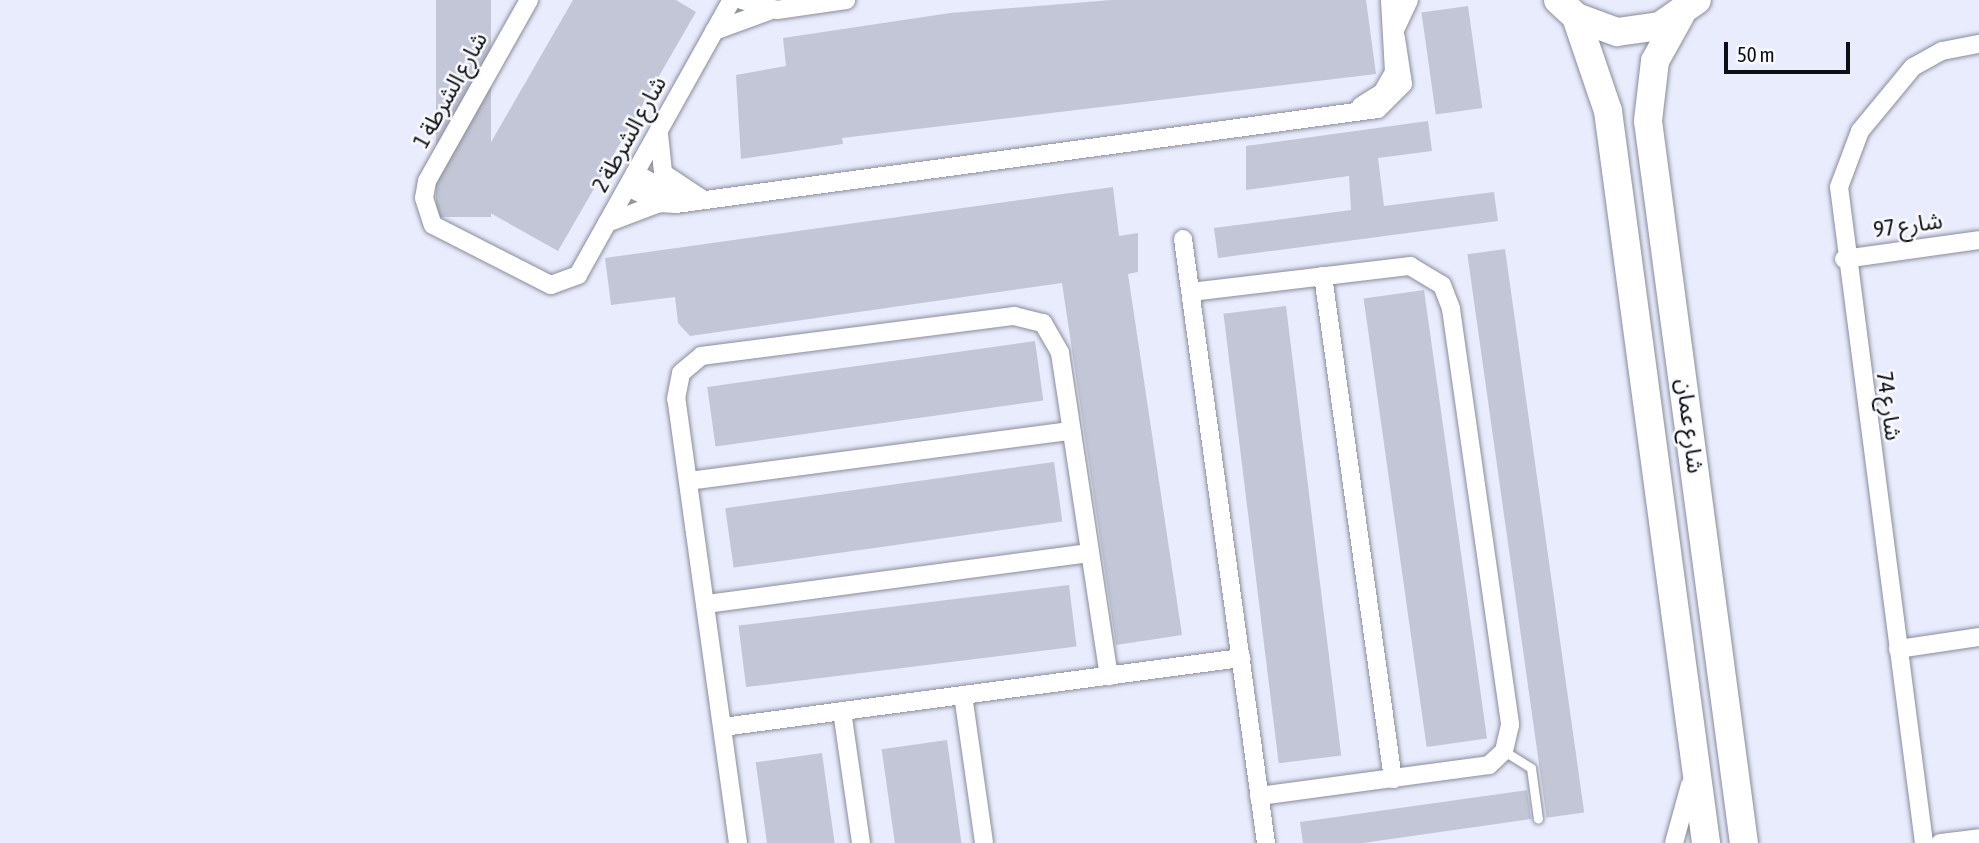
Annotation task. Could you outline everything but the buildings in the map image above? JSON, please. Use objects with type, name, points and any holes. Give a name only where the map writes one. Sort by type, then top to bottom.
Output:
[{"type":"main road","points":[[1567,8],[1606,30],[1639,32],[1688,8]]},
{"type":"main road","name":"شارع عمان","points":[[1567,8],[1608,111],[1706,843]]},
{"type":"main road","name":"شارع عمان","points":[[1688,8],[1655,61],[1648,121],[1744,843]]},
{"type":"street","name":"شارع الشرطة 1","points":[[529,0],[427,181],[425,207],[433,225],[529,279],[561,284]]},
{"type":"street","name":"شارع الشرطة 2","points":[[561,284],[578,275],[732,0]]},
{"type":"street","points":[[742,0],[784,4],[846,0]]},
{"type":"street","points":[[1390,0],[1395,34]]},
{"type":"street","points":[[607,223],[660,203],[1344,112],[1387,88],[1395,34],[1409,0]]},
{"type":"street","points":[[714,31],[784,4]]},
{"type":"street","name":"شارع 74","points":[[1924,843],[1844,258],[1839,187],[1860,131],[1920,62],[1979,44]]},
{"type":"street","points":[[660,127],[663,173],[693,200]]},
{"type":"street","points":[[631,180],[693,200]]},
{"type":"street","points":[[631,180],[660,203]]},
{"type":"street","points":[[1183,239],[1266,843]]},
{"type":"street","name":"شارع 97","points":[[1844,258],[1979,240]]},
{"type":"street","points":[[1191,292],[1410,266],[1437,278],[1450,300],[1510,725],[1504,751],[1489,765],[1471,770],[1259,796]]},
{"type":"street","points":[[1323,276],[1393,779]]},
{"type":"street","points":[[738,843],[682,430],[693,376],[736,353],[1031,318],[1044,323],[1060,353],[1109,676]]},
{"type":"street","points":[[689,481],[1071,431]]},
{"type":"street","points":[[707,604],[1090,553]]},
{"type":"street","points":[[1898,649],[1979,638]]},
{"type":"street","points":[[723,727],[1241,658]]},
{"type":"street","points":[[963,695],[984,843]]},
{"type":"street","points":[[842,711],[861,843]]},
{"type":"street","points":[[1674,843],[1694,757]]},
{"type":"street","points":[[1940,843],[1979,838]]},
{"type":"lane","points":[[1504,751],[1531,768],[1538,819]]}]
